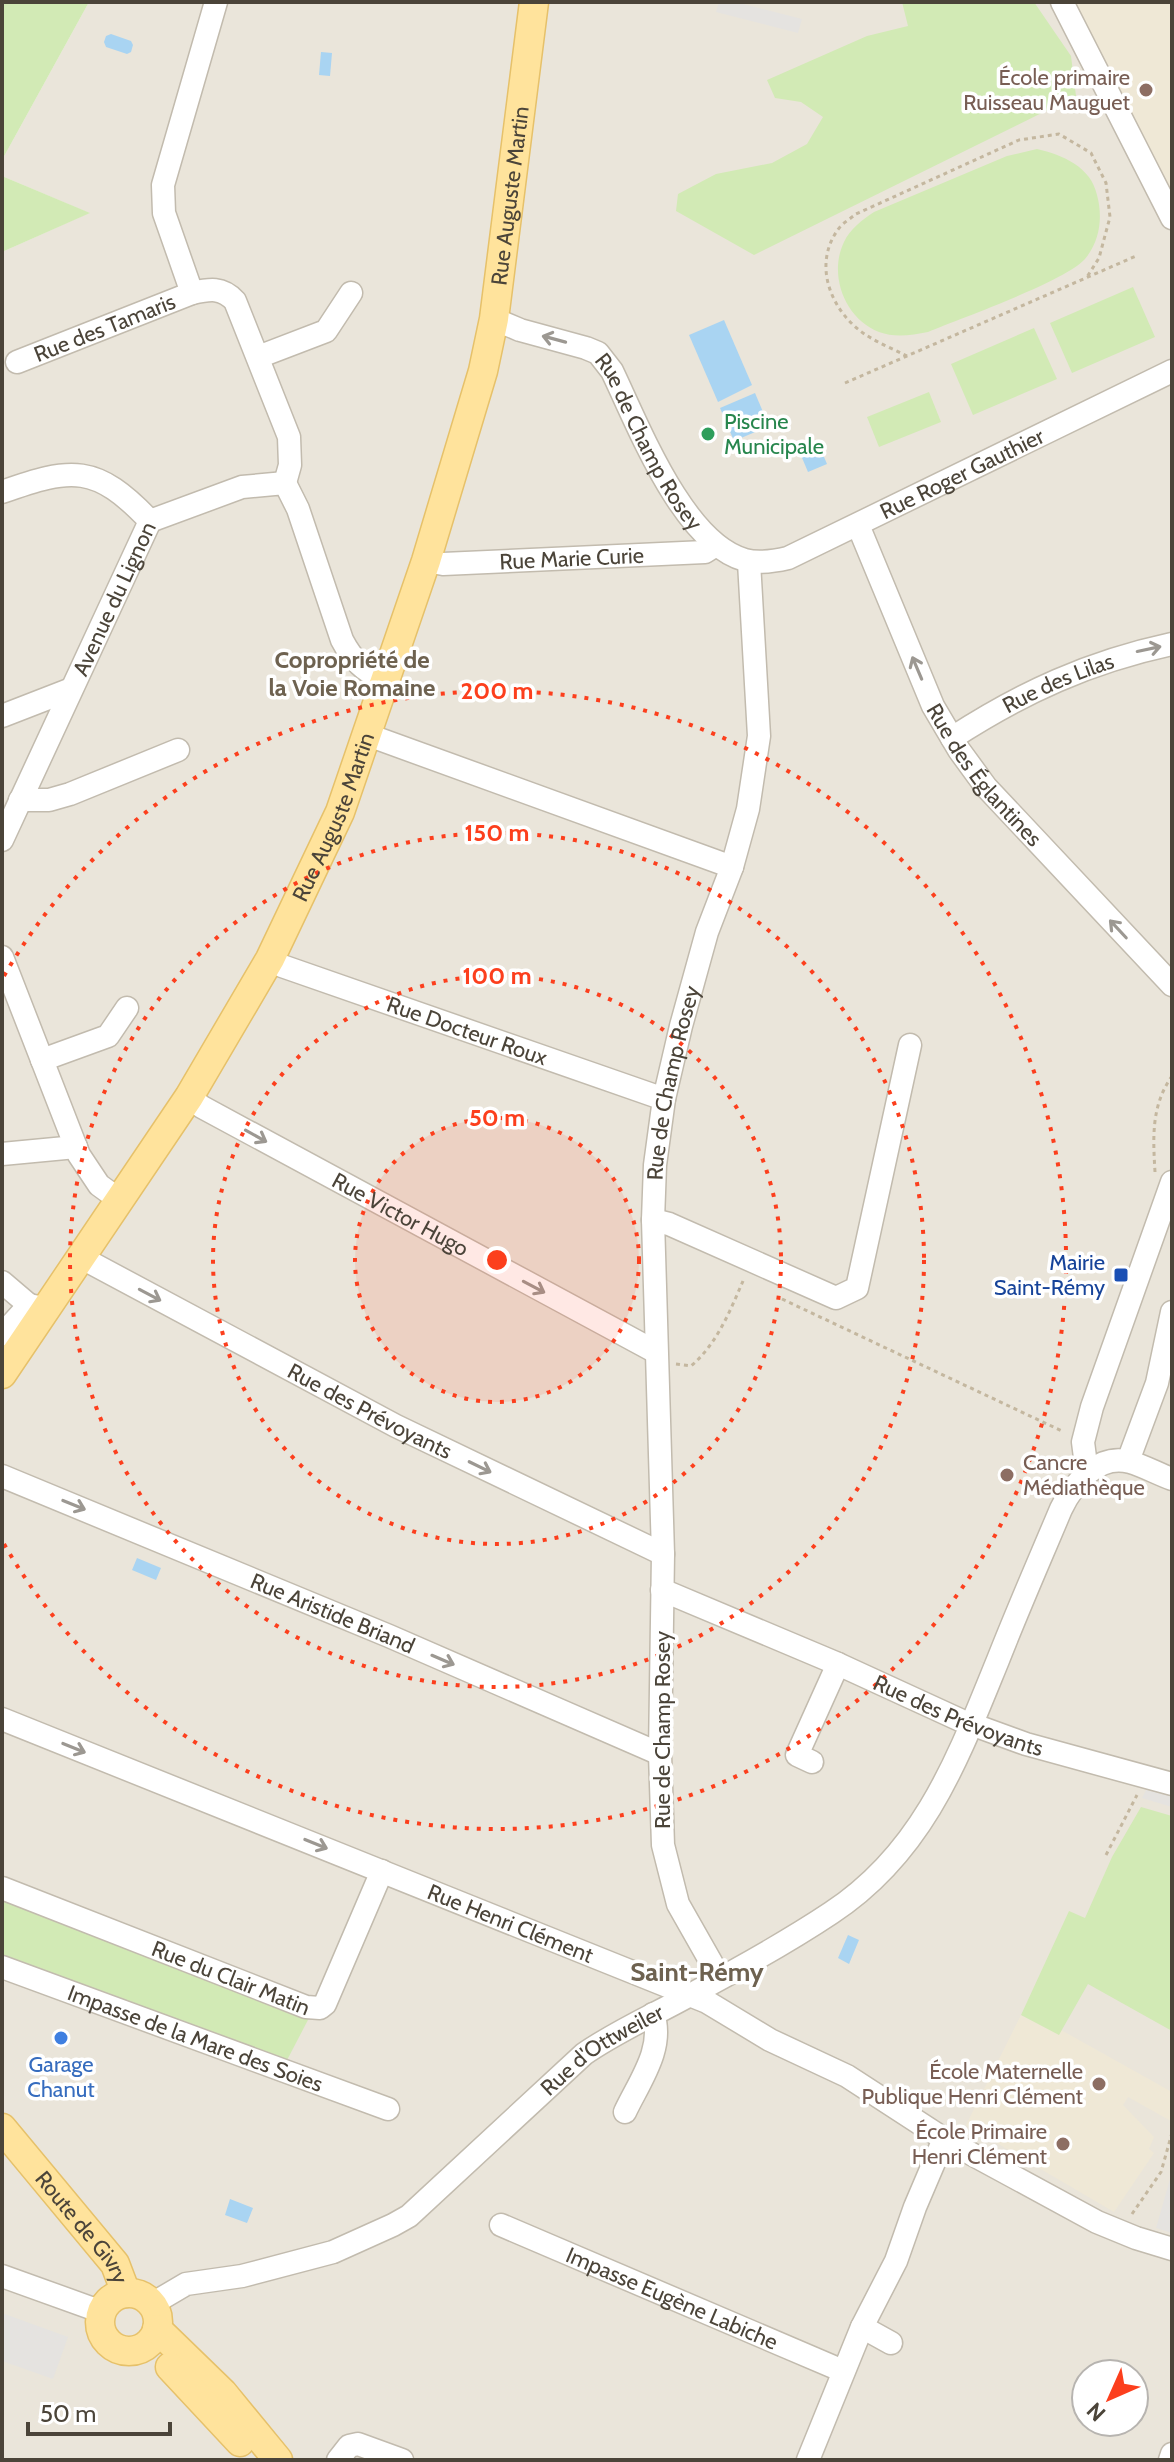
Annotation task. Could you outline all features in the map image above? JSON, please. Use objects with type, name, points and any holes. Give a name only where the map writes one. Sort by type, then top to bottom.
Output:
[{"type":"main road","name":"Rue Auguste Martin","points":[[2,1374],[38,1307],[82,1258],[189,1097],[270,959],[328,840],[368,735],[426,561],[483,371],[494,319],[534,2]]},
{"type":"main road","name":"Route de Givry","points":[[2,2128],[115,2264],[126,2293]]},
{"type":"main road","points":[[156,2318],[130,2351],[114,2346],[102,2331],[102,2312],[111,2299],[126,2293],[141,2295],[156,2318],[191,2389],[255,2460]]},
{"type":"main road","points":[[156,2318],[278,2460]]},
{"type":"street","points":[[216,2],[162,198],[167,224],[192,293],[211,289],[228,293],[235,301],[289,437],[292,451],[285,483],[298,509],[342,640],[359,666],[385,681]]},
{"type":"street","points":[[1062,2],[1172,218]]},
{"type":"street","name":"Rue des Tamaris","points":[[17,362],[192,293]]},
{"type":"street","points":[[258,357],[326,331],[351,293]]},
{"type":"street","name":"Rue de Champ Rosey","points":[[494,319],[598,353],[612,371],[673,494],[716,545],[734,557],[749,562],[759,736],[748,809],[732,867],[707,932],[664,1099],[655,1165],[653,1220],[663,1554],[660,1754],[663,1845],[678,1904],[720,1978]]},
{"type":"street","name":"Rue Roger Gauthier","points":[[749,562],[788,558],[1170,378]]},
{"type":"street","points":[[2,492],[59,474],[87,476],[113,488],[150,521]]},
{"type":"street","name":"Avenue du Lignon","points":[[2,840],[150,521],[242,487],[285,483]]},
{"type":"street","name":"Rue des Églantines","points":[[858,525],[933,706],[952,738],[986,787],[1172,985]]},
{"type":"street","name":"Rue Marie Curie","points":[[426,561],[449,564],[705,552],[716,545]]},
{"type":"street","name":"Rue des Lilas","points":[[952,738],[992,712],[1046,684],[1126,654],[1172,644]]},
{"type":"street","points":[[2,716],[69,690]]},
{"type":"street","points":[[368,735],[732,867]]},
{"type":"street","points":[[20,800],[49,800],[70,794],[178,750]]},
{"type":"street","points":[[2,957],[87,1171],[99,1185],[121,1201]]},
{"type":"street","name":"Rue Docteur Roux","points":[[270,959],[282,966],[664,1099]]},
{"type":"street","points":[[42,1060],[108,1036],[127,1008]]},
{"type":"street","points":[[653,1220],[669,1224],[836,1298],[857,1288],[910,1045]]},
{"type":"street","name":"Rue Victor Hugo","points":[[189,1097],[216,1115],[656,1356]]},
{"type":"street","points":[[2,1154],[76,1147]]},
{"type":"street","points":[[1081,1479],[1083,1449],[1092,1407],[1172,1182]]},
{"type":"street","name":"Rue des Prévoyants","points":[[82,1258],[396,1426],[663,1554]]},
{"type":"street","points":[[2,1282],[38,1307],[2,1335]]},
{"type":"street","points":[[1128,1461],[1157,1383],[1172,1312]]},
{"type":"street","points":[[1081,1479],[1097,1466],[1128,1461],[1172,1479]]},
{"type":"street","name":"Rue Aristide Briand","points":[[2,1476],[374,1630],[660,1754]]},
{"type":"street","name":"Rue d'Ottweiler","points":[[156,2318],[186,2284],[242,2276],[333,2252],[401,2221],[584,2054],[611,2035],[691,1995],[833,1912],[888,1865],[908,1843],[948,1779],[1061,1509],[1081,1479]]},
{"type":"street","name":"Rue des Prévoyants","points":[[662,1590],[972,1724],[1026,1744],[1172,1784]]},
{"type":"street","points":[[812,1762],[797,1755],[838,1664]]},
{"type":"street","name":"Rue Henri Clément","points":[[2,1719],[691,1995],[734,2016],[770,2040],[847,2076],[944,2139],[1123,2234],[1172,2249]]},
{"type":"street","name":"Rue du Clair Matin","points":[[2,1888],[306,2007],[320,2008],[325,2004],[382,1871]]},
{"type":"street","name":"Impasse de la Mare des Soies","points":[[2,1967],[388,2109]]},
{"type":"street","points":[[625,2112],[654,2052],[657,2039],[653,2014]]},
{"type":"street","points":[[808,2460],[862,2327],[896,2261],[944,2139]]},
{"type":"street","name":"Impasse Eugène Labiche","points":[[501,2225],[843,2371]]},
{"type":"street","points":[[2,2276],[102,2312]]},
{"type":"street","points":[[862,2327],[891,2343]]},
{"type":"street","points":[[338,2460],[349,2446],[358,2444],[402,2460]]},
{"type":"street","points":[[1170,2460],[1172,2454]]},
{"type":"path","points":[[907,356],[863,333],[841,313],[827,284],[826,273],[830,246],[838,229],[856,214],[1019,140],[1059,134],[1091,153],[1106,183],[1110,217],[1099,258],[1087,277]]},
{"type":"path","points":[[845,383],[1136,256]]},
{"type":"path","points":[[656,1356],[691,1366],[704,1355],[727,1317],[743,1280]]},
{"type":"path","points":[[771,1293],[1063,1431],[1071,1446],[1083,1449]]},
{"type":"path","points":[[1106,1855],[1146,1777]]},
{"type":"path","points":[[1123,2234],[1161,2172],[1172,2133]]},
{"type":"shaded area","points":[[89,2],[1172,2],[1172,2460],[2,2460],[2,252],[89,213],[2,176],[2,160]]},
{"type":"shaded area","points":[[719,2],[735,2],[802,19],[798,33],[716,12]]},
{"type":"shaded area","name":"École primaire Ruisseau Mauguet","points":[[1076,2],[1172,2],[1172,198],[1078,7]]},
{"type":"shaded area","points":[[1146,1790],[1172,1797],[1172,1807],[1142,1798]]},
{"type":"shaded area","points":[[1021,2015],[1058,2034],[1061,2030],[1172,2092],[1171,2121],[1128,2097],[1123,2105],[1154,2137],[1149,2149],[1154,2153],[1114,2212],[966,2125]]},
{"type":"shaded area","points":[[1172,2172],[1172,2233],[1156,2228]]},
{"type":"shaded area","points":[[2,2313],[68,2337],[53,2379],[2,2361]]},
{"type":"green space","points":[[2,2],[89,2],[2,160]]},
{"type":"green space","points":[[902,2],[1034,2],[1071,56],[1076,96],[754,255],[676,211],[678,194],[716,174],[772,163],[807,144],[823,117],[801,102],[775,98],[767,80],[867,36],[908,26]]},
{"type":"green space","points":[[1037,149],[1074,164],[1094,185],[1100,220],[1094,244],[1085,259],[1035,289],[928,332],[885,334],[867,326],[857,317],[843,294],[838,268],[844,242],[857,225],[874,212],[1007,156]]},
{"type":"green space","points":[[2,176],[90,213],[2,252]]},
{"type":"green space","points":[[1133,287],[1155,337],[1072,373],[1050,323]]},
{"type":"green space","points":[[1034,328],[1057,379],[973,415],[951,364]]},
{"type":"green space","points":[[929,392],[941,422],[879,447],[867,417]]},
{"type":"green space","points":[[1141,1807],[1172,1816],[1172,2031],[1088,1984],[1059,2035],[1021,2015],[1069,1911],[1085,1918],[1112,1857]]},
{"type":"green space","points":[[2,1899],[309,2018],[285,2064],[2,1959]]},
{"type":"water","points":[[111,34],[131,41],[131,52],[127,54],[106,47],[106,36]]},
{"type":"water","points":[[321,52],[332,53],[330,76],[319,75]]},
{"type":"water","points":[[724,320],[752,385],[718,402],[689,335]]},
{"type":"water","points":[[755,393],[769,426],[734,441],[720,408]]},
{"type":"water","points":[[819,445],[827,464],[808,472],[800,453]]},
{"type":"water","points":[[137,1558],[161,1568],[156,1580],[132,1570]]},
{"type":"water","points":[[848,1935],[859,1940],[849,1964],[838,1958]]},
{"type":"water","points":[[230,2199],[253,2208],[247,2223],[225,2215]]},
{"type":"place","name":"École primaire Ruisseau Mauguet","points":[[1146,90]]},
{"type":"place","name":"Piscine Municipale","points":[[708,434]]},
{"type":"place","name":"Mairie Saint-Rémy","points":[[1121,1275]]},
{"type":"place","name":"Cancre Médiathèque","points":[[1007,1475]]},
{"type":"place","name":"Garage Chanut","points":[[61,2038]]},
{"type":"place","name":"École Maternelle Publique Henri Clément","points":[[1099,2084]]},
{"type":"place","name":"École Primaire Henri Clément","points":[[1063,2144]]},
{"type":"district","name":"Copropriété de la Voie Romaine","points":[[352,674]]},
{"type":"district","name":"Saint-Rémy","points":[[697,1972]]}]
